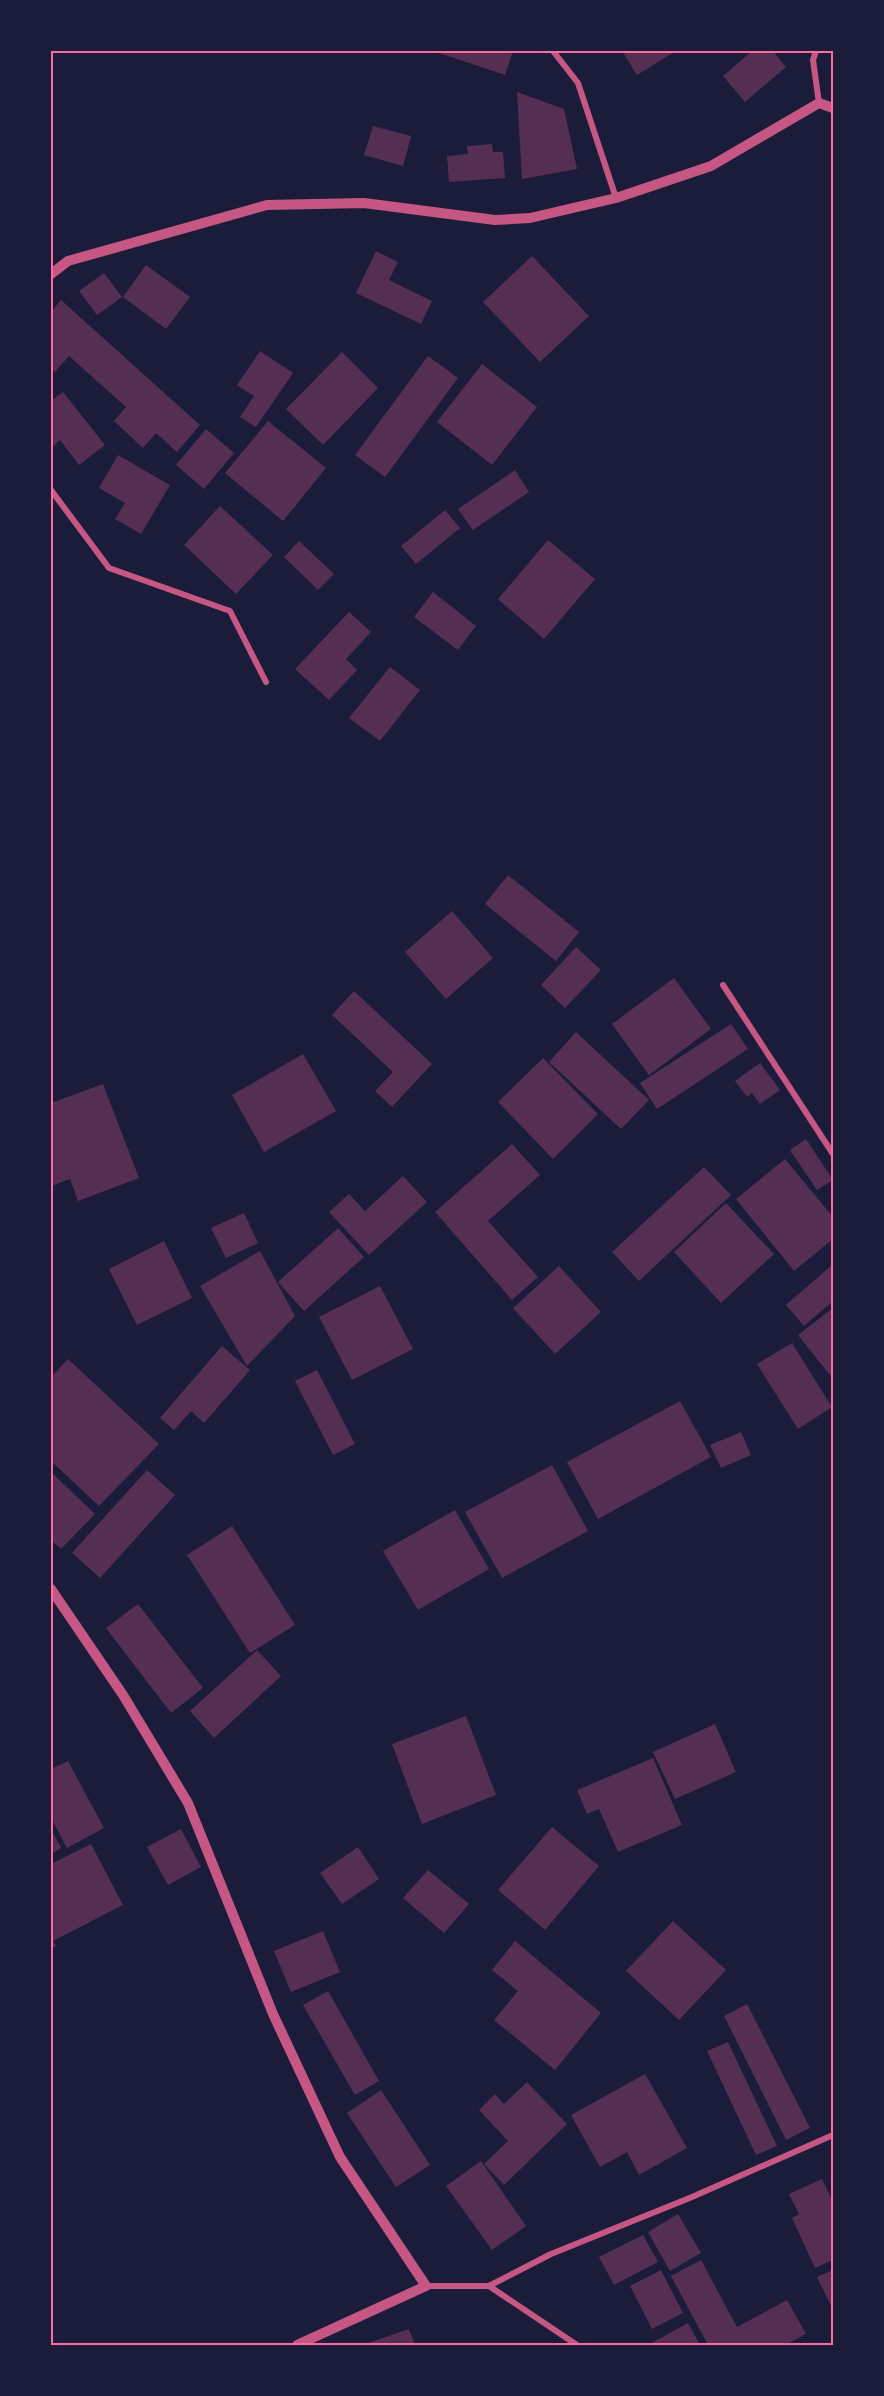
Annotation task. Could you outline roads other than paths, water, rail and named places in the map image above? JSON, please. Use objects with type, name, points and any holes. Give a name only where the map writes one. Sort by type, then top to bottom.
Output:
[{"type":"street","points":[[553,51],[578,83],[616,198]]},
{"type":"street","points":[[816,51],[813,60],[819,103]]},
{"type":"street","points":[[51,274],[68,261],[267,205],[364,203],[495,220],[530,218],[616,198],[711,166],[819,103],[833,108]]},
{"type":"street","points":[[51,489],[109,568],[230,611],[266,682]]},
{"type":"street","points":[[723,986],[833,1154]]},
{"type":"street","points":[[51,1589],[123,1695],[188,1803],[273,2014],[340,2157],[426,2286]]},
{"type":"street","points":[[297,2345],[426,2286],[489,2286],[551,2254],[692,2198],[833,2135]]},
{"type":"street","points":[[489,2286],[578,2345]]}]
